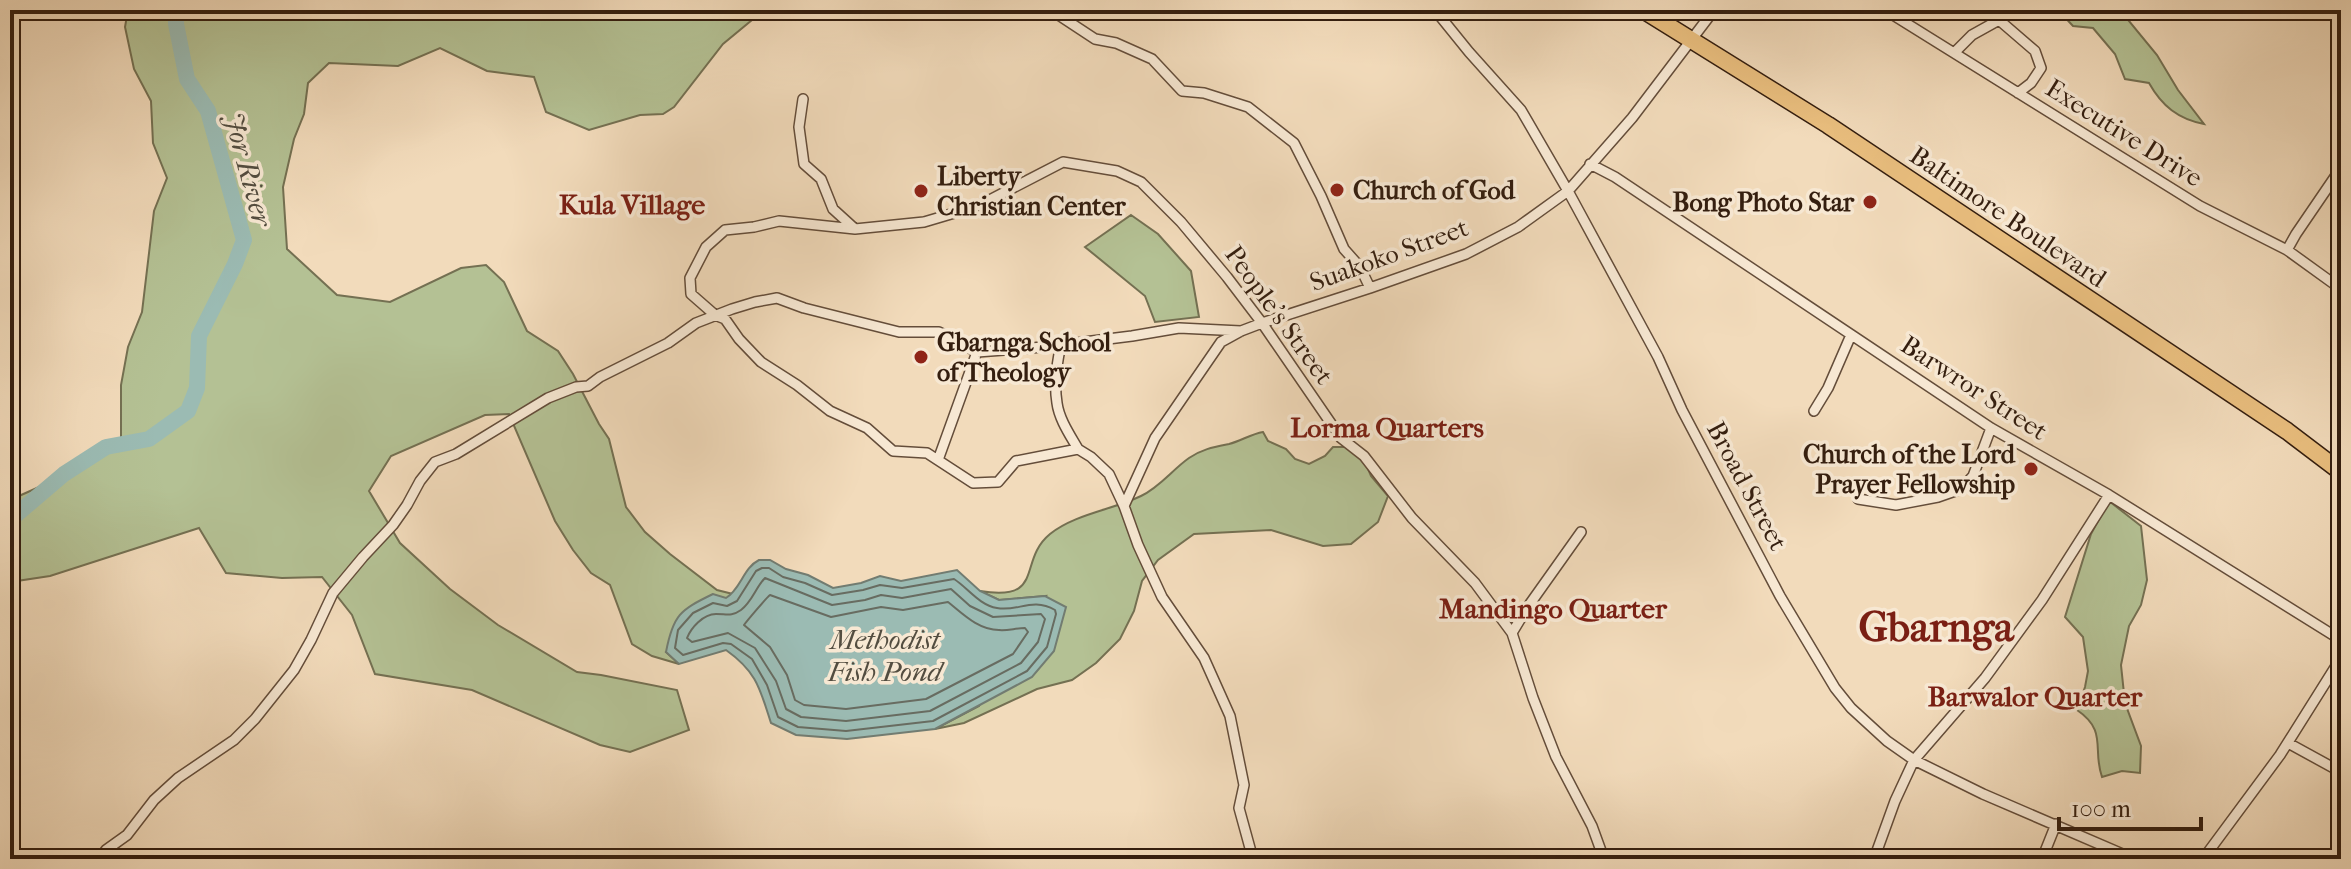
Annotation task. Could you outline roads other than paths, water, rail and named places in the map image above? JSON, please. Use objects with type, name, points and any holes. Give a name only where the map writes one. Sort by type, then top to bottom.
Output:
[{"type":"highway","name":"Baltimore Boulevard","points":[[1643,10],[1828,125],[2287,431],[2341,472]]},
{"type":"street","points":[[1051,10],[1095,39],[1116,43],[1152,59],[1182,91],[1204,93],[1248,107],[1294,143],[1344,249],[1360,267],[1370,288]]},
{"type":"street","name":"Broad Street","points":[[1435,10],[1521,110],[1658,357],[1682,410],[1799,630],[1851,708],[1887,741],[1914,760],[1983,794],[2134,859]]},
{"type":"street","name":"Suakoko Street","points":[[1124,506],[1155,438],[1221,342],[1262,323],[1466,254],[1518,227],[1568,191],[1632,118],[1714,10]]},
{"type":"street","name":"Executive Drive","points":[[1889,11],[2200,206],[2287,250],[2341,289]]},
{"type":"street","points":[[1955,52],[1972,35],[1999,20],[2035,51],[2041,68],[2031,83],[2018,93]]},
{"type":"street","points":[[803,99],[799,127],[804,164],[821,179],[833,209],[855,229]]},
{"type":"street","name":"People's Street","points":[[938,460],[927,453],[893,451],[867,428],[830,411],[761,362],[725,319],[715,315],[691,294],[690,278],[706,247],[725,230],[779,221],[855,229],[924,222],[978,206],[1063,162],[1117,171],[1141,182],[1181,222],[1227,277],[1341,438],[1364,456],[1412,518],[1475,583],[1512,633],[1556,757],[1592,826],[1604,859]]},
{"type":"street","name":"Barwror Street","points":[[1590,164],[1615,177],[1991,428],[2109,495],[2341,640]]},
{"type":"street","points":[[2287,250],[2341,168]]},
{"type":"street","points":[[99,859],[127,835],[154,800],[178,778],[234,740],[255,719],[294,670],[333,593],[393,525],[435,462],[456,454],[548,398],[576,387],[588,386],[668,343],[696,323],[755,302],[777,298],[899,332],[939,332],[977,352],[1061,345],[1179,328],[1241,331]]},
{"type":"street","points":[[1814,411],[1828,388],[1851,335]]},
{"type":"street","points":[[1061,345],[1056,402],[1062,419],[1078,449],[1109,474],[1162,597],[1204,658],[1230,716],[1244,785],[1239,808],[1253,859]]},
{"type":"street","points":[[977,352],[938,460],[973,483],[998,482],[1016,461],[1078,449]]},
{"type":"street","points":[[1858,499],[1896,505],[1961,489],[1973,476],[1991,428]]},
{"type":"street","points":[[1874,859],[1914,760],[1993,667],[2042,600],[2109,495]]},
{"type":"street","points":[[1512,633],[1581,532]]},
{"type":"street","points":[[2203,859],[2288,743],[2341,658]]},
{"type":"street","points":[[2288,743],[2341,772]]},
{"type":"street","points":[[2042,859],[2056,824]]},
{"type":"water","name":"Methodist Fish Pond","points":[[759,560],[770,560],[833,588],[880,576],[901,581],[957,570],[980,591],[999,600],[1045,596],[1066,607],[1054,651],[1032,677],[935,729],[847,739],[796,735],[771,723],[751,674],[726,650],[679,664],[666,652],[675,622],[685,610],[713,594],[726,598]]},
{"type":"waterway","name":"Jor River","points":[[10,520],[64,474],[106,447],[149,439],[188,411],[197,388],[199,336],[244,240],[208,111],[187,79],[176,10]]},
{"type":"place","name":"Church of God","points":[[1337,190]]},
{"type":"place","name":"Liberty Christian Center","points":[[921,191]]},
{"type":"place","name":"Bong Photo Star","points":[[1870,202]]},
{"type":"place","name":"Gbarnga School of Theology","points":[[921,357]]},
{"type":"place","name":"Church of the Lord Prayer Fellowship","points":[[2031,469]]},
{"type":"district","name":"Kula Village","points":[[632,204]]},
{"type":"district","name":"Lorma Quarters","points":[[1387,427]]},
{"type":"district","name":"Mandingo Quarter","points":[[1553,608]]},
{"type":"district","name":"Gbarnga","points":[[1936,627]]},
{"type":"district","name":"Barwalor Quarter","points":[[2035,696]]}]
